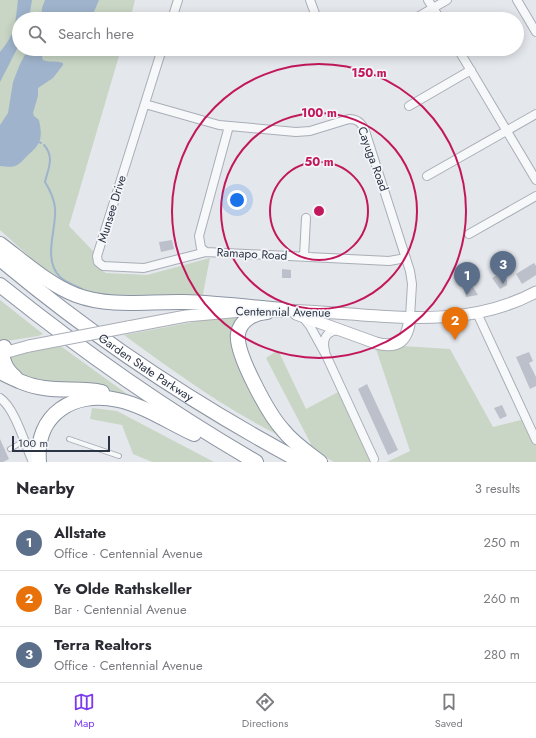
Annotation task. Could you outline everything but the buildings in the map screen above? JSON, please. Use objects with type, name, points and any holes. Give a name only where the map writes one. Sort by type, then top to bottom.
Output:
[{"type":"highway","points":[[0,244],[57,286],[76,295],[90,299],[119,303],[211,303],[282,310]]},
{"type":"highway","name":"Garden State Parkway","points":[[0,259],[71,316],[169,384],[242,429],[302,462]]},
{"type":"highway","name":"Garden State Parkway","points":[[0,285],[61,333],[123,378],[181,417],[256,462]]},
{"type":"highway","points":[[282,310],[264,312],[249,317],[239,330],[238,344],[254,383],[278,424],[295,443],[320,462]]},
{"type":"highway","points":[[1,351],[4,364],[9,372],[26,384]]},
{"type":"highway","points":[[0,372],[26,384],[48,389],[83,389],[118,397],[250,462]]},
{"type":"highway","points":[[39,462],[39,445],[43,430],[52,416],[64,407],[86,399],[104,398],[124,402],[140,408]]},
{"type":"main road","name":"Centennial Avenue","points":[[1,351],[175,318],[245,310],[282,310],[439,318],[477,313],[507,305],[536,292]]},
{"type":"main road","points":[[282,310],[384,345],[392,345],[400,342],[405,337],[408,330],[410,317]]},
{"type":"street","points":[[175,12],[178,0]]},
{"type":"street","points":[[310,0],[314,12]]},
{"type":"street","points":[[428,0],[436,12]]},
{"type":"street","points":[[426,12],[447,0]]},
{"type":"street","points":[[517,0],[536,32]]},
{"type":"street","name":"Munsee Drive","points":[[160,56],[97,256],[98,262],[107,267],[144,268],[206,252]]},
{"type":"street","points":[[462,56],[536,180]]},
{"type":"street","points":[[409,106],[471,70]]},
{"type":"street","name":"Cayuga Road","points":[[145,104],[219,125],[296,132],[310,132],[349,119],[359,121],[365,131],[412,279],[410,317]]},
{"type":"street","points":[[428,176],[536,114]]},
{"type":"street","name":"Ramapo Road","points":[[229,126],[199,236],[201,248],[206,252],[389,260],[406,258]]},
{"type":"street","points":[[468,234],[536,196]]},
{"type":"street","points":[[304,256],[306,218]]},
{"type":"street","points":[[477,313],[532,424],[536,440]]},
{"type":"street","points":[[302,316],[310,326],[326,356],[374,459]]},
{"type":"street","points":[[326,356],[324,343],[326,336],[330,332],[340,330]]},
{"type":"street","points":[[0,398],[7,404],[12,412],[34,462]]},
{"type":"lane","points":[[69,439],[120,456]]},
{"type":"lane","points":[[10,449],[24,441]]},
{"type":"green space","points":[[0,0],[135,0],[132,12],[12,12],[12,56],[119,56],[69,226],[93,251],[96,267],[106,273],[147,275],[210,258],[202,299],[107,297],[78,290],[54,279],[0,230]]},
{"type":"green space","points":[[0,300],[43,334],[0,342]]},
{"type":"green space","points":[[243,317],[237,327],[278,435],[218,401],[124,335],[204,320]]},
{"type":"green space","points":[[55,346],[62,347],[127,394],[127,396],[98,386],[36,381],[21,376],[7,357]]},
{"type":"green space","points":[[402,346],[450,349],[493,427],[525,419],[536,442],[536,462],[387,462],[410,451],[376,349]]},
{"type":"green space","points":[[278,350],[306,409],[340,391],[372,462],[334,462],[305,446],[311,444],[266,358]]},
{"type":"green space","points":[[92,408],[117,411],[214,462],[152,462],[133,454],[122,425],[90,419]]},
{"type":"water","points":[[18,0],[32,0],[30,12],[16,12]]},
{"type":"water","points":[[45,0],[99,0],[94,12],[42,12]]},
{"type":"water","points":[[12,34],[12,56],[13,56],[0,82],[0,52]]},
{"type":"water","points":[[24,56],[43,56],[43,60],[60,62],[63,63],[63,65],[53,78],[38,88],[38,96],[33,113],[39,120],[41,132],[40,141],[32,152],[18,165],[12,167],[0,166],[0,125],[8,113],[13,82]]},
{"type":"waterway","points":[[44,145],[50,159],[45,182],[52,194],[55,208],[51,253],[52,262],[60,277],[82,289]]},
{"type":"place","name":"Terra Realtors","points":[[503,284]]},
{"type":"place","name":"Allstate","points":[[467,295]]},
{"type":"place","name":"Ye Olde Rathskeller","points":[[455,340]]}]
